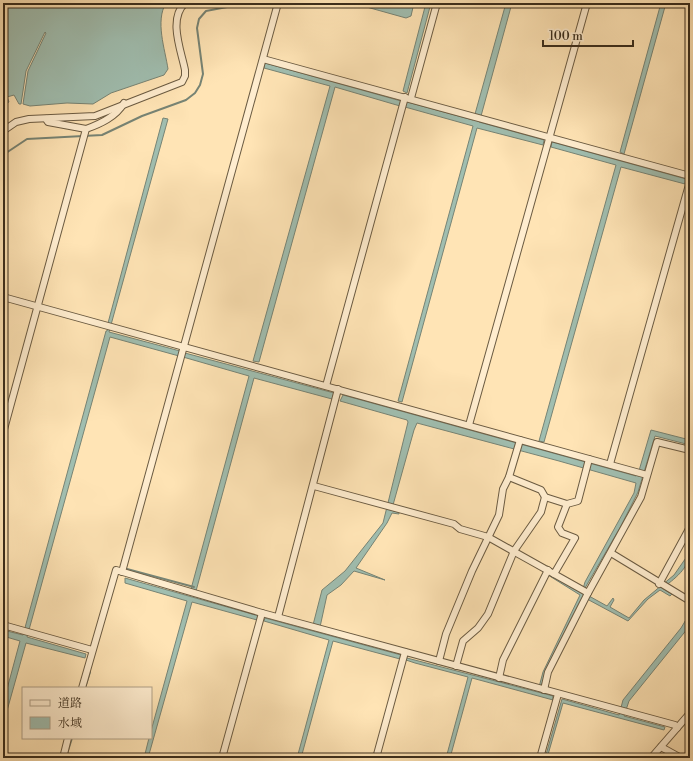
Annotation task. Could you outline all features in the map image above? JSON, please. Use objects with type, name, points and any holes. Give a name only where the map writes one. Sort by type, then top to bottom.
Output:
[{"type":"street","points":[[3,131],[16,122],[29,119],[95,116],[124,103],[182,82],[185,76],[185,70],[176,25],[177,15],[185,3]]},
{"type":"street","points":[[122,572],[278,3]]},
{"type":"street","points":[[326,386],[404,99],[436,3]]},
{"type":"street","points":[[470,426],[587,3]]},
{"type":"street","points":[[263,59],[404,99],[550,136],[690,176]]},
{"type":"street","points":[[46,119],[48,122],[85,130],[101,124],[120,109],[124,103]]},
{"type":"street","points":[[3,433],[84,140],[85,130]]},
{"type":"street","points":[[610,464],[690,181]]},
{"type":"street","points":[[3,297],[109,326],[183,352],[255,367],[326,386],[337,394],[398,406],[470,426],[519,442],[541,446],[646,475]]},
{"type":"street","points":[[278,617],[314,486],[337,394]]},
{"type":"street","points":[[439,661],[446,634],[472,571],[499,515],[503,489],[509,477],[519,442]]},
{"type":"street","points":[[544,690],[548,672],[585,592],[611,553],[641,497],[646,475],[657,442],[690,450]]},
{"type":"street","points":[[509,477],[541,490],[545,497],[567,504],[578,501],[589,459]]},
{"type":"street","points":[[314,486],[454,524],[460,529],[488,537],[585,592]]},
{"type":"street","points":[[456,666],[463,640],[478,628],[488,614],[514,551],[541,512],[545,497]]},
{"type":"street","points":[[554,574],[575,538],[562,533],[558,527],[567,504]]},
{"type":"street","points":[[661,585],[690,527]]},
{"type":"street","points":[[611,553],[661,585],[690,600]]},
{"type":"street","points":[[82,687],[116,570],[262,613],[623,711],[675,726],[677,728]]},
{"type":"street","points":[[499,678],[503,660],[548,570]]},
{"type":"street","points":[[222,758],[262,613]]},
{"type":"street","points":[[3,625],[92,650]]},
{"type":"street","points":[[376,758],[405,652]]},
{"type":"street","points":[[540,758],[558,694]]},
{"type":"street","points":[[651,758],[690,713]]},
{"type":"street","points":[[63,758],[68,739]]},
{"type":"street","points":[[661,747],[680,758]]},
{"type":"water","points":[[3,3],[166,3],[161,18],[161,27],[168,69],[164,75],[111,93],[93,104],[67,103],[30,106],[23,104],[28,71],[46,33],[45,32],[26,71],[21,104],[19,104],[14,95],[7,97],[9,102],[3,105]]},
{"type":"water","points":[[362,3],[414,3],[411,16],[406,18],[363,6]]},
{"type":"water","points":[[426,3],[431,3],[407,93],[403,91]]},
{"type":"water","points":[[506,3],[512,3],[481,116],[475,114]]},
{"type":"water","points":[[661,3],[666,3],[624,154],[620,152]]},
{"type":"water","points":[[265,63],[401,101],[400,106],[335,87],[259,362],[253,361],[330,86],[264,68]]},
{"type":"water","points":[[407,102],[473,120],[474,118],[480,120],[479,122],[544,140],[543,145],[477,128],[402,402],[398,401],[473,126],[405,107]]},
{"type":"water","points":[[163,118],[168,119],[109,332],[180,351],[179,356],[110,337],[27,637],[86,654],[85,658],[26,643],[3,725],[3,704],[20,641],[3,636],[3,630],[23,635],[107,331]]},
{"type":"water","points":[[552,142],[686,179],[685,184],[621,167],[544,442],[539,441],[616,165],[551,147]]},
{"type":"water","points":[[185,353],[334,393],[332,399],[254,378],[196,591],[191,589],[249,376],[183,357]]},
{"type":"water","points":[[343,395],[636,476],[638,474],[651,430],[690,440],[690,445],[655,436],[638,492],[621,526],[585,588],[584,595],[546,671],[541,687],[539,687],[543,672],[580,595],[548,575],[549,573],[582,592],[585,582],[634,493],[636,483],[417,423],[393,505],[393,511],[399,512],[399,514],[392,513],[387,523],[356,568],[385,580],[354,571],[341,585],[327,595],[320,627],[313,625],[322,590],[345,571],[383,523],[408,422],[407,420],[340,401]]},
{"type":"water","points":[[690,552],[684,568],[676,577],[662,588],[672,594],[670,596],[660,590],[648,599],[628,621],[587,599],[589,596],[607,606],[613,598],[614,600],[610,607],[629,618],[644,600],[674,575]]},
{"type":"water","points":[[125,578],[259,616],[257,620],[192,602],[148,758],[144,758],[149,739],[152,739],[152,727],[187,601],[125,583]]},
{"type":"water","points":[[690,613],[690,624],[688,628],[629,701],[624,716],[665,727],[664,730],[563,703],[547,758],[545,758],[562,699],[619,715],[623,700],[681,628]]},
{"type":"water","points":[[265,618],[401,655],[400,659],[333,641],[301,758],[297,758],[329,640],[264,621]]},
{"type":"water","points":[[407,658],[553,696],[553,700],[472,678],[450,758],[446,758],[468,677],[415,663],[406,660]]},
{"type":"waterway","points":[[3,155],[27,139],[102,135],[142,116],[186,100],[195,93],[200,85],[203,74],[197,28],[199,19],[206,11],[248,3]]},
{"type":"waterway","points":[[127,569],[194,587]]},
{"type":"waterway","points":[[85,687],[90,672]]},
{"type":"waterway","points":[[66,757],[72,739]]},
{"type":"waterway","points":[[682,757],[690,751]]}]
